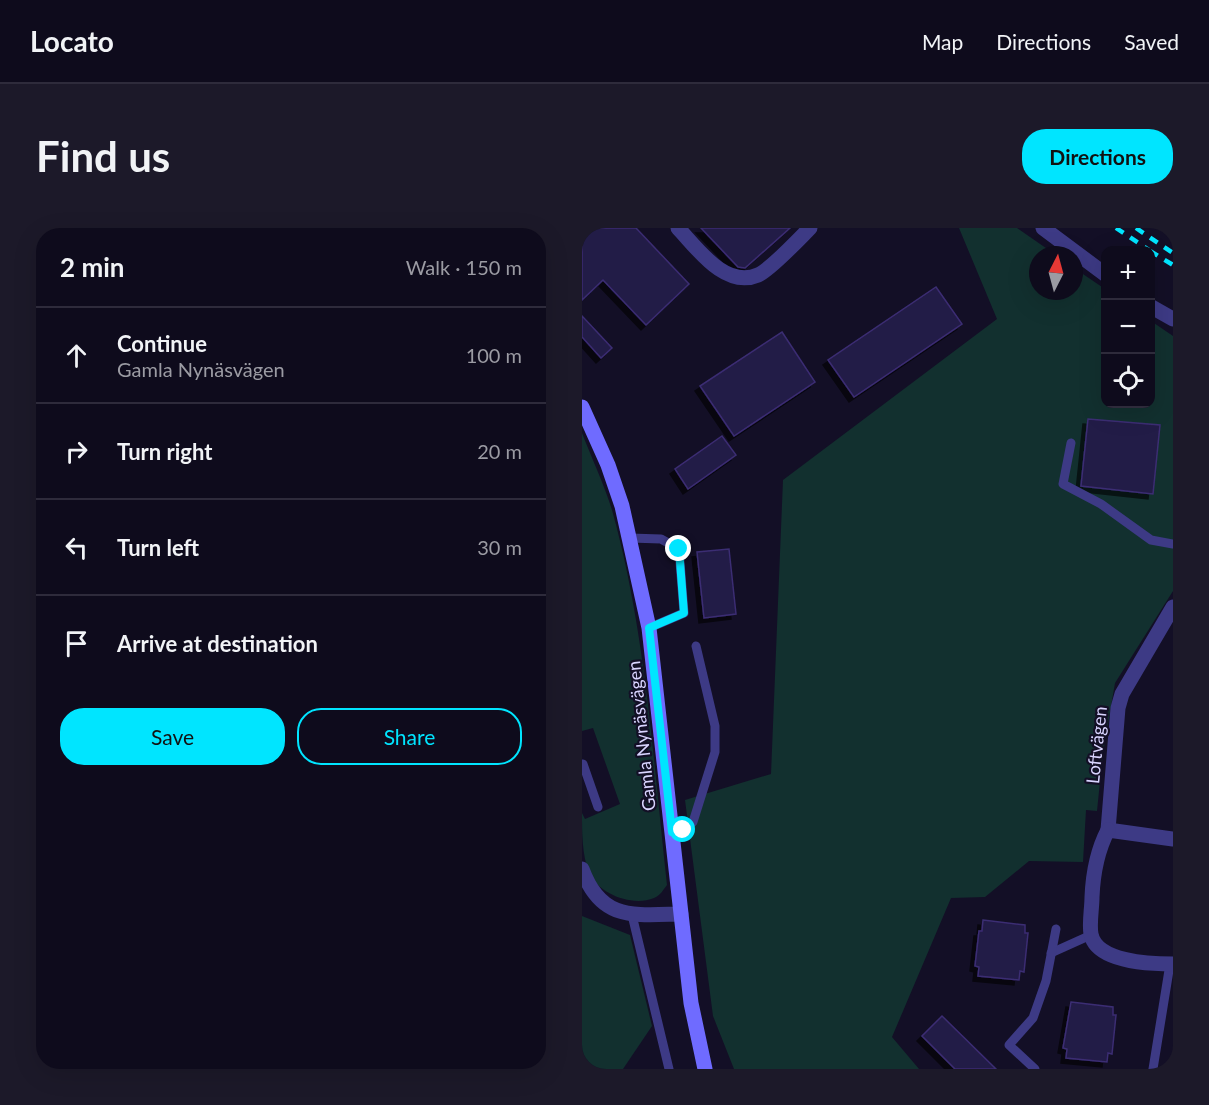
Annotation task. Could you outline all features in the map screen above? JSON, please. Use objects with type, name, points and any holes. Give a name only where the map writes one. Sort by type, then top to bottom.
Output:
[{"type":"street","points":[[678,228],[714,266],[738,278],[758,275],[810,228]]},
{"type":"street","points":[[1043,228],[1101,271]]},
{"type":"street","points":[[1155,309],[1173,319]]},
{"type":"street","name":"Gamla Nynäsvägen","points":[[582,407],[608,465],[630,538],[649,628],[691,1004],[705,1069]]},
{"type":"street","name":"Loftvägen","points":[[1091,934],[1093,880],[1099,846],[1108,830],[1118,708],[1131,676],[1168,629],[1173,607]]},
{"type":"street","points":[[1108,830],[1173,839]]},
{"type":"street","points":[[582,869],[589,888],[602,904],[632,915],[681,914]]},
{"type":"street","points":[[1091,934],[1094,943],[1105,953],[1118,958],[1172,964]]},
{"type":"lane","points":[[1071,443],[1063,484],[1101,504],[1151,540],[1173,544]]},
{"type":"lane","points":[[630,538],[661,539],[679,549],[684,613],[649,628]]},
{"type":"lane","points":[[672,832],[683,830],[693,822],[715,752],[715,726],[696,646]]},
{"type":"lane","points":[[582,763],[598,807]]},
{"type":"lane","points":[[632,915],[670,1065],[669,1069]]},
{"type":"lane","points":[[1035,1069],[1009,1045],[1033,1018],[1046,981],[1056,929]]},
{"type":"lane","points":[[1051,953],[1091,934]]},
{"type":"lane","points":[[1153,1069],[1172,964]]},
{"type":"green space","points":[[959,228],[1017,228],[1043,246],[1029,246],[1029,300],[1083,300],[1083,274],[1101,286],[1101,408],[1155,408],[1155,324],[1173,336],[1173,591],[1115,683],[1103,753],[1097,811],[1086,810],[1083,862],[1029,861],[985,897],[951,898],[892,1037],[919,1069],[734,1069],[713,1016],[685,800],[771,774],[783,480],[997,319]]},
{"type":"green space","points":[[582,433],[612,510],[624,556],[641,649],[667,885],[658,896],[645,900],[626,900],[600,887],[589,873],[584,851],[582,813],[585,819],[620,804],[593,728],[582,731]]},
{"type":"green space","points":[[582,916],[630,935],[652,1026],[623,1069],[582,1069]]},
{"type":"building","points":[[582,228],[636,228],[689,284],[646,325],[603,280],[582,300]]},
{"type":"building","points":[[701,228],[790,228],[745,268],[738,267]]},
{"type":"building","points":[[936,287],[962,324],[854,397],[828,360]]},
{"type":"building","points":[[582,316],[612,348],[601,358],[582,337]]},
{"type":"building","points":[[782,332],[815,382],[734,436],[700,386]]},
{"type":"building","points":[[1088,419],[1160,425],[1153,494],[1081,486]]},
{"type":"building","points":[[722,436],[736,455],[688,489],[675,469]]},
{"type":"building","points":[[729,549],[736,614],[704,618],[697,552]]},
{"type":"building","points":[[983,920],[1025,925],[1025,933],[1028,933],[1024,972],[1020,971],[1019,980],[978,976],[979,967],[975,966],[979,931],[982,931]]},
{"type":"building","points":[[1071,1002],[1113,1007],[1113,1015],[1116,1015],[1112,1054],[1108,1053],[1107,1062],[1066,1058],[1067,1049],[1063,1048]]},
{"type":"building","points":[[942,1016],[996,1069],[955,1069],[922,1036]]},
{"type":"railway","points":[[1116,228],[1143,246]]},
{"type":"railway","points":[[1136,228],[1173,253]]},
{"type":"railway","points":[[1155,254],[1173,265]]},
{"type":"route","points":[[679,549],[684,613],[649,628],[672,832],[683,830]]}]
